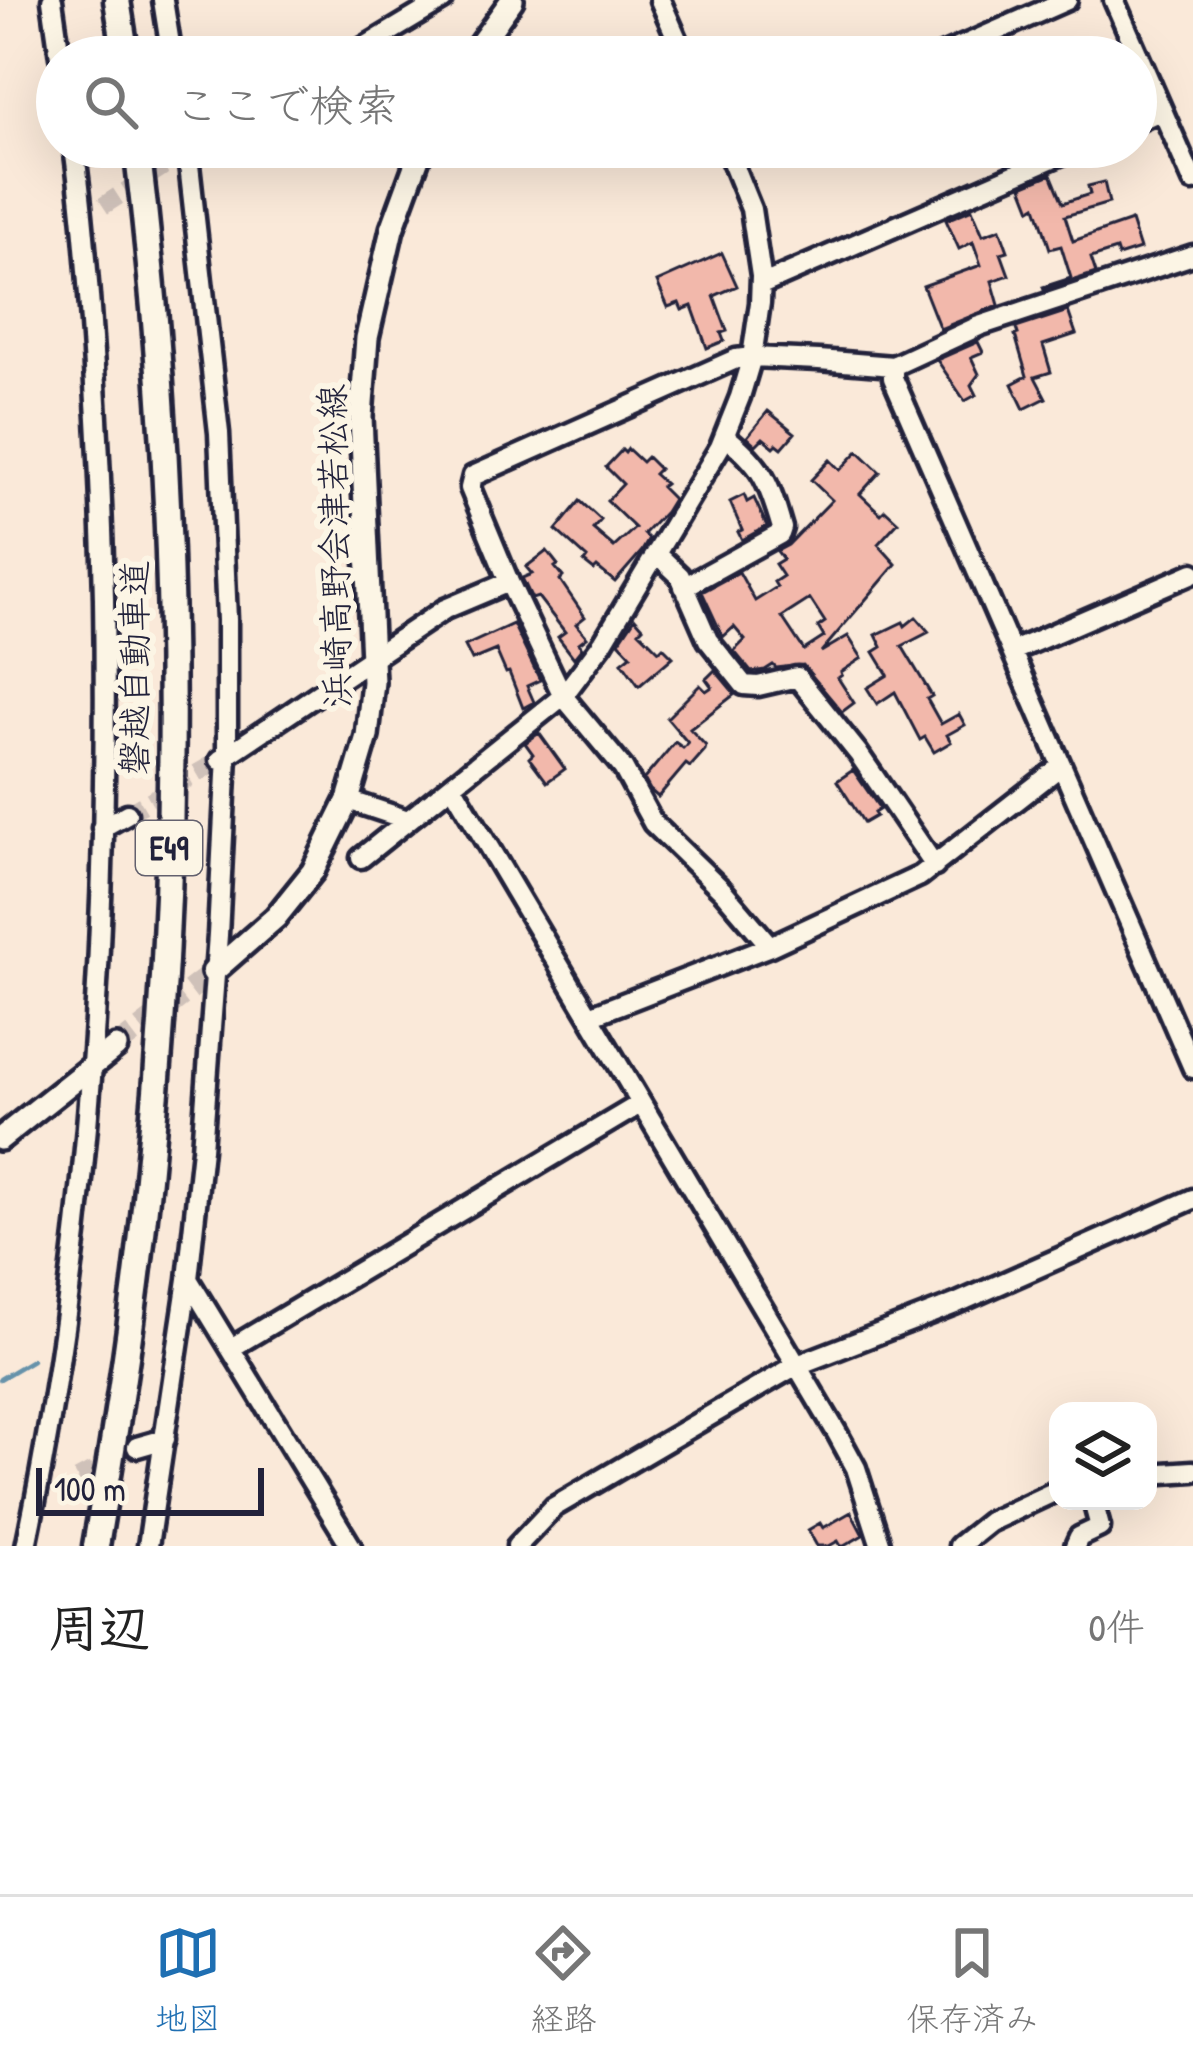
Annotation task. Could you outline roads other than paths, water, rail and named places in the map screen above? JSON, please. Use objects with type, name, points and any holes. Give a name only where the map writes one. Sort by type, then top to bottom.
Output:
[{"type":"highway","points":[[117,0],[122,36]]},
{"type":"highway","name":"磐越自動車道","points":[[96,1546],[148,1179],[171,813],[169,514],[139,168]]},
{"type":"main road","points":[[486,36],[512,0]]},
{"type":"main road","name":"浜崎高野会津若松線","points":[[213,972],[288,903],[313,871],[348,800],[370,720],[372,658],[362,417],[367,338],[392,229],[413,168]]},
{"type":"main road","points":[[0,1139],[116,1047]]},
{"type":"street","points":[[52,0],[57,36]]},
{"type":"street","points":[[163,0],[169,36]]},
{"type":"street","points":[[383,36],[443,0]]},
{"type":"street","points":[[660,0],[676,36]]},
{"type":"street","points":[[985,36],[1067,0]]},
{"type":"street","points":[[1114,0],[1130,36]]},
{"type":"street","points":[[1157,99],[1193,181]]},
{"type":"street","points":[[1157,112],[1162,110]]},
{"type":"street","points":[[26,1546],[72,1263],[95,1022],[105,671],[101,459],[85,217],[77,168]]},
{"type":"street","points":[[148,1546],[188,1279],[218,935],[227,620],[219,434],[192,168]]},
{"type":"street","points":[[361,858],[563,696],[602,644],[725,436],[752,357],[760,285],[751,209],[736,168]]},
{"type":"street","points":[[760,285],[1030,168]]},
{"type":"street","points":[[85,217],[103,206]]},
{"type":"street","points":[[770,946],[723,891],[653,823],[623,768],[563,696],[470,488],[473,476],[736,359],[892,366],[980,326],[1193,255]]},
{"type":"street","points":[[892,366],[893,378],[1193,1068]]},
{"type":"street","points":[[684,587],[780,534],[782,528],[765,477],[751,456],[725,436]]},
{"type":"street","points":[[656,554],[680,576],[708,640],[744,686],[797,677],[858,753],[934,866]]},
{"type":"street","points":[[1013,651],[1193,574]]},
{"type":"street","points":[[221,759],[445,609],[509,582]]},
{"type":"street","points":[[590,1016],[770,946],[920,877],[1060,766]]},
{"type":"street","points":[[452,784],[856,1468],[881,1546]]},
{"type":"street","points":[[348,800],[408,820]]},
{"type":"street","points":[[102,828],[127,814]]},
{"type":"street","points":[[231,1348],[640,1104]]},
{"type":"street","points":[[517,1546],[554,1507],[795,1366],[955,1304],[1193,1199]]},
{"type":"street","points":[[188,1279],[351,1546]]},
{"type":"street","points":[[137,1447],[166,1439]]},
{"type":"street","points":[[1157,1473],[1193,1471]]},
{"type":"street","points":[[959,1546],[989,1522],[1049,1494]]},
{"type":"street","points":[[1075,1546],[1079,1537],[1100,1528],[1095,1510]]},
{"type":"waterway","points":[[0,1379],[32,1360]]},
{"type":"tunnel","points":[[103,206],[161,168]]},
{"type":"tunnel","points":[[127,814],[215,763]]},
{"type":"tunnel","points":[[116,1047],[213,972]]},
{"type":"tunnel","points":[[78,1479],[137,1447]]}]
